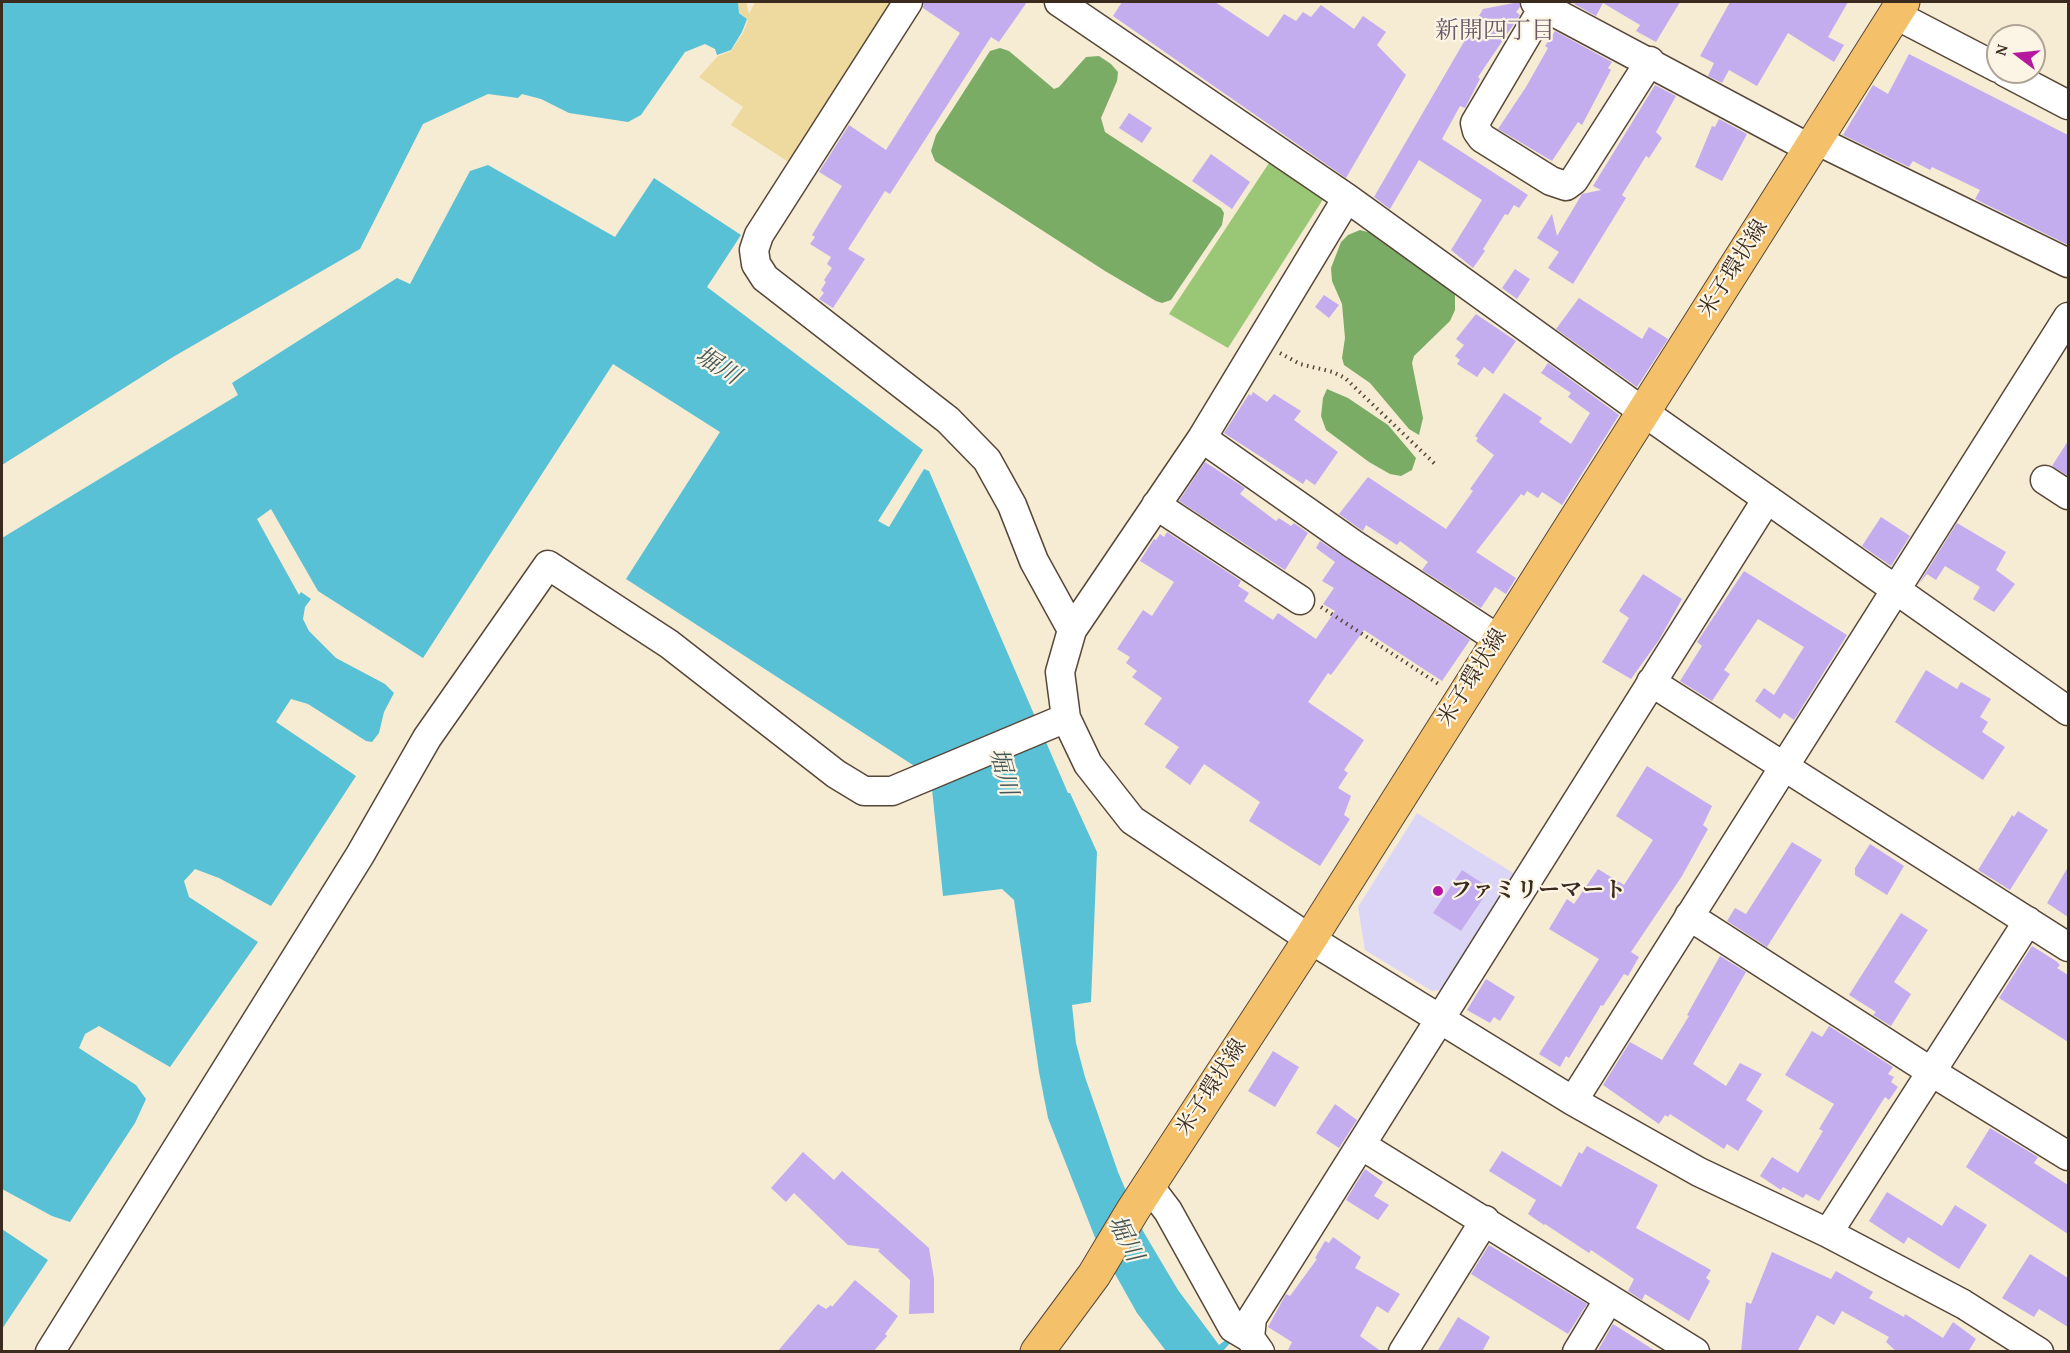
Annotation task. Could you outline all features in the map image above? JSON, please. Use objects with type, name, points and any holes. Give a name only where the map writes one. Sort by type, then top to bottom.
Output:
[{"type":"main road","name":"米子環状線","points":[[1037,1352],[1094,1275],[1141,1198],[1310,939],[1497,639],[1645,413],[1899,8]]},
{"type":"street","points":[[908,2],[759,235],[754,250],[756,264],[765,278],[948,420],[987,460],[1012,505],[1034,561],[1072,630]]},
{"type":"street","points":[[1059,2],[1347,198],[1895,591],[2068,711]]},
{"type":"street","points":[[1650,61],[1574,180],[1566,186],[1551,181],[1482,138],[1477,131],[1476,123],[1540,4],[1813,144],[2068,263]]},
{"type":"street","points":[[1899,8],[1986,61]]},
{"type":"street","points":[[2028,84],[2068,105]]},
{"type":"street","points":[[1347,198],[1202,438],[1072,630],[1060,672],[1056,722],[1132,820],[1310,939],[1573,1101],[1699,1172],[1828,1233],[1963,1304],[2039,1352]]},
{"type":"street","points":[[1573,1101],[2068,317]]},
{"type":"street","points":[[1202,438],[1335,532],[1497,639]]},
{"type":"street","points":[[1255,1345],[1252,1318],[1767,499]]},
{"type":"street","points":[[1156,505],[1300,600]]},
{"type":"street","points":[[50,1352],[141,1208],[155,1179],[360,855],[427,738],[548,565],[669,644],[836,774],[864,791],[892,791],[1056,722]]},
{"type":"street","points":[[1651,682],[2068,947]]},
{"type":"street","points":[[1689,916],[1930,1071],[2068,1156]]},
{"type":"street","points":[[1828,1233],[2028,921]]},
{"type":"street","points":[[1361,1145],[1695,1352]]},
{"type":"street","points":[[1141,1198],[1168,1211],[1233,1328],[1255,1345]]},
{"type":"street","points":[[1402,1352],[1485,1220]]},
{"type":"street","points":[[1577,1352],[1609,1299]]},
{"type":"path","points":[[1259,344],[1300,364],[1333,372],[1345,378],[1434,464]]},
{"type":"path","points":[[1300,600],[1305,596],[1441,686]]},
{"type":"shaded area","name":"ファミリーマート","points":[[1417,813],[1518,876],[1447,989],[1432,991],[1365,950],[1358,907]]},
{"type":"green space","points":[[1000,48],[1009,51],[1054,89],[1059,87],[1086,57],[1099,56],[1111,64],[1118,72],[1117,81],[1101,118],[1105,132],[1221,208],[1224,213],[1222,225],[1171,300],[1162,303],[1156,301],[1105,271],[935,161],[931,151],[936,135],[990,51]]},
{"type":"green space","points":[[1275,154],[1329,190],[1228,348],[1169,314]]},
{"type":"green space","points":[[1360,230],[1375,234],[1455,294],[1455,310],[1450,321],[1414,356],[1412,363],[1423,418],[1419,435],[1409,429],[1370,383],[1344,365],[1342,358],[1345,338],[1342,304],[1332,281],[1331,268],[1341,242],[1348,235]]},
{"type":"green space","points":[[1327,389],[1348,398],[1388,425],[1416,458],[1412,470],[1401,476],[1390,474],[1369,462],[1326,430],[1321,416],[1323,398]]},
{"type":"sand","points":[[738,2],[746,2],[749,14],[755,2],[893,2],[795,166],[731,125],[743,107],[699,77],[718,56],[731,51],[743,33],[748,20],[739,12]]},
{"type":"water","points":[[2,2],[738,2],[739,13],[747,19],[731,50],[717,55],[715,49],[705,44],[685,52],[641,115],[628,122],[569,113],[541,99],[522,94],[518,98],[488,94],[423,124],[360,249],[173,357],[2,465]]},
{"type":"water","name":"堀川","points":[[488,165],[615,237],[654,178],[741,235],[707,287],[923,450],[878,521],[889,527],[924,469],[929,471],[1068,793],[1097,852],[1091,1002],[1072,1005],[1076,1043],[1085,1077],[1118,1172],[1143,1231],[1178,1290],[1219,1345],[1227,1339],[1231,1342],[1223,1351],[1166,1351],[1137,1313],[1096,1240],[1048,1118],[1039,1072],[1014,900],[1002,889],[943,896],[932,789],[919,769],[626,579],[720,432],[613,364],[423,658],[318,591],[271,509],[257,519],[299,595],[301,592],[311,599],[305,607],[303,619],[309,631],[336,658],[385,684],[394,693],[384,712],[379,733],[372,742],[366,741],[308,704],[291,699],[276,722],[356,776],[271,906],[219,878],[195,869],[184,881],[189,897],[258,942],[170,1067],[99,1026],[85,1034],[79,1048],[136,1085],[146,1099],[135,1123],[70,1222],[52,1216],[2,1189],[2,538],[238,395],[232,383],[397,278],[410,284],[470,171]]},
{"type":"water","points":[[2,1229],[48,1260],[2,1329]]},
{"type":"building","points":[[924,2],[1027,2],[999,42],[991,37],[890,194],[885,191],[848,249],[865,259],[833,308],[819,299],[824,293],[821,290],[826,282],[824,280],[832,268],[827,264],[831,257],[810,244],[815,237],[812,235],[842,186],[819,172],[849,125],[886,150],[960,33],[923,8]]},
{"type":"building","points":[[1122,2],[1215,2],[1268,37],[1284,14],[1296,21],[1303,12],[1311,17],[1321,5],[1354,29],[1363,16],[1386,32],[1377,45],[1406,75],[1346,178],[1113,16]]},
{"type":"building","points":[[1519,2],[1520,7],[1516,12],[1520,15],[1478,77],[1480,79],[1465,108],[1460,106],[1442,139],[1528,195],[1519,208],[1514,205],[1508,215],[1505,214],[1473,268],[1451,250],[1482,200],[1419,160],[1390,209],[1374,197],[1483,9]]},
{"type":"building","points":[[1576,2],[1680,2],[1656,42],[1636,31],[1640,25],[1603,3],[1596,16],[1574,4]]},
{"type":"building","points":[[1730,2],[1848,2],[1828,37],[1844,45],[1834,62],[1788,33],[1757,86],[1729,70],[1722,83],[1708,76],[1714,63],[1700,56]]},
{"type":"building","points":[[1555,31],[1612,62],[1608,68],[1611,70],[1582,125],[1578,122],[1552,161],[1498,129],[1526,87],[1548,48],[1545,46]]},
{"type":"building","points":[[1909,54],[2068,135],[2068,245],[1975,199],[1980,190],[1932,167],[1930,170],[1913,161],[1909,167],[1843,135],[1873,85],[1888,94]]},
{"type":"building","points":[[1655,85],[1676,96],[1656,132],[1662,138],[1649,158],[1646,156],[1622,195],[1626,198],[1573,284],[1548,268],[1559,252],[1537,238],[1552,214],[1557,236],[1582,194],[1601,190],[1593,186]]},
{"type":"building","points":[[1129,113],[1152,128],[1142,143],[1119,128]]},
{"type":"building","points":[[1719,119],[1747,134],[1722,181],[1695,167],[1712,126],[1715,127]]},
{"type":"building","points":[[1211,154],[1250,182],[1232,209],[1192,181]]},
{"type":"building","points":[[1515,269],[1530,279],[1517,299],[1502,288]]},
{"type":"building","points":[[1324,295],[1339,305],[1329,318],[1315,307]]},
{"type":"building","points":[[1579,298],[1642,339],[1649,327],[1668,339],[1637,387],[1556,329]]},
{"type":"building","points":[[1476,314],[1516,341],[1493,374],[1484,367],[1477,377],[1457,364],[1460,360],[1455,356],[1464,345],[1456,339]]},
{"type":"building","points":[[1548,363],[1619,415],[1562,505],[1542,492],[1538,498],[1527,491],[1524,496],[1521,494],[1476,552],[1516,578],[1506,594],[1495,587],[1481,608],[1422,570],[1428,562],[1400,541],[1397,545],[1366,525],[1363,531],[1339,514],[1368,477],[1446,529],[1473,491],[1470,489],[1494,455],[1476,441],[1478,438],[1475,436],[1504,393],[1542,418],[1539,422],[1571,444],[1590,413],[1568,397],[1571,393],[1541,373]]},
{"type":"building","points":[[1253,392],[1267,402],[1274,394],[1301,411],[1294,420],[1338,452],[1315,485],[1306,479],[1303,484],[1224,433],[1249,394],[1251,396]]},
{"type":"building","points":[[2068,441],[2068,476],[2052,466]]},
{"type":"building","points":[[1205,462],[1245,488],[1240,494],[1276,521],[1279,518],[1291,526],[1294,523],[1308,533],[1285,570],[1179,501]]},
{"type":"building","points":[[1881,517],[1910,536],[1891,566],[1862,546]]},
{"type":"building","points":[[1957,523],[2006,552],[1996,570],[2015,584],[1994,612],[1973,599],[1980,587],[1945,566],[1936,580],[1927,574],[1918,585]]},
{"type":"building","points":[[1167,532],[1241,581],[1238,586],[1249,593],[1244,601],[1273,620],[1278,613],[1316,639],[1335,611],[1323,604],[1334,588],[1322,581],[1335,562],[1316,548],[1320,541],[1470,640],[1442,681],[1364,630],[1331,675],[1328,673],[1308,702],[1364,740],[1344,770],[1348,773],[1338,788],[1351,796],[1344,815],[1350,819],[1320,866],[1249,821],[1260,802],[1204,764],[1190,785],[1165,767],[1179,747],[1144,724],[1162,698],[1132,677],[1137,671],[1126,663],[1130,657],[1117,649],[1143,610],[1152,616],[1174,582],[1140,561],[1154,539],[1156,540],[1160,534],[1164,537]]},
{"type":"building","points":[[1744,571],[1847,635],[1794,720],[1784,713],[1780,719],[1755,701],[1764,688],[1774,695],[1804,647],[1758,619],[1724,670],[1730,674],[1712,701],[1680,681],[1702,646],[1697,642]]},
{"type":"building","points":[[1643,574],[1682,599],[1659,640],[1631,679],[1602,662],[1629,618],[1619,611]]},
{"type":"building","points":[[1926,670],[1957,689],[1961,682],[1991,699],[1980,717],[1988,722],[1982,732],[2005,747],[1983,780],[1895,722]]},
{"type":"building","points":[[1647,766],[1712,806],[1703,825],[1708,829],[1682,876],[1631,952],[1639,957],[1628,976],[1624,974],[1603,1006],[1601,1005],[1569,1058],[1566,1056],[1560,1067],[1539,1054],[1599,959],[1549,929],[1567,899],[1574,904],[1598,869],[1624,885],[1653,840],[1616,816]]},
{"type":"building","points":[[2018,811],[2048,830],[2010,890],[1978,870],[2012,815],[2014,817]]},
{"type":"building","points":[[1792,842],[1822,860],[1767,947],[1727,921],[1735,908],[1746,914]]},
{"type":"building","points":[[1870,844],[1904,866],[1887,895],[1855,875],[1855,868]]},
{"type":"building","points":[[2068,867],[2068,917],[2047,903]]},
{"type":"building","points":[[1462,870],[1490,888],[1461,931],[1433,913]]},
{"type":"building","points":[[1901,913],[1928,930],[1894,982],[1911,994],[1891,1026],[1873,1015],[1876,1012],[1849,995]]},
{"type":"building","points":[[2032,946],[2056,961],[2060,965],[2057,968],[2068,975],[2068,1042],[1999,998]]},
{"type":"building","points":[[1720,956],[1746,972],[1693,1064],[1726,1086],[1740,1063],[1762,1074],[1746,1100],[1763,1111],[1738,1151],[1727,1144],[1724,1149],[1670,1114],[1668,1117],[1665,1115],[1659,1124],[1603,1085],[1630,1042],[1662,1060],[1689,1016],[1687,1015]]},
{"type":"building","points":[[1486,979],[1515,997],[1500,1021],[1494,1017],[1490,1023],[1467,1010]]},
{"type":"building","points":[[1829,1026],[1893,1067],[1888,1074],[1894,1077],[1891,1082],[1898,1087],[1889,1100],[1885,1097],[1819,1201],[1806,1194],[1803,1198],[1783,1187],[1781,1190],[1760,1176],[1772,1157],[1798,1173],[1823,1131],[1819,1129],[1834,1104],[1785,1075],[1812,1031],[1822,1037]]},
{"type":"building","points":[[1273,1051],[1299,1067],[1275,1107],[1248,1091]]},
{"type":"building","points":[[1335,1104],[1357,1120],[1339,1148],[1316,1133]]},
{"type":"building","points":[[1990,1128],[2038,1157],[2034,1163],[2068,1185],[2068,1234],[1966,1167]]},
{"type":"building","points":[[1587,1146],[1658,1185],[1636,1228],[1711,1270],[1706,1278],[1710,1281],[1689,1321],[1645,1294],[1642,1300],[1628,1291],[1634,1279],[1591,1250],[1589,1253],[1528,1214],[1536,1200],[1489,1171],[1502,1151],[1561,1187],[1579,1152],[1582,1154]]},
{"type":"building","points":[[803,1152],[834,1180],[842,1171],[929,1248],[934,1279],[934,1313],[909,1314],[910,1280],[878,1251],[880,1249],[848,1245],[794,1193],[786,1202],[771,1188]]},
{"type":"building","points":[[1365,1169],[1383,1182],[1374,1196],[1389,1205],[1378,1220],[1346,1200]]},
{"type":"building","points":[[1887,1192],[1942,1226],[1955,1205],[1987,1225],[1959,1269],[1908,1237],[1904,1244],[1869,1221]]},
{"type":"building","points":[[1333,1237],[1361,1257],[1355,1268],[1400,1294],[1388,1313],[1377,1306],[1360,1336],[1382,1352],[1287,1352],[1292,1342],[1268,1327],[1286,1294],[1290,1296],[1317,1259],[1315,1258],[1325,1241],[1329,1243]]},
{"type":"building","points":[[1489,1245],[1587,1304],[1568,1334],[1471,1274]]},
{"type":"building","points":[[1772,1252],[1831,1279],[1836,1271],[1873,1292],[1869,1298],[1904,1317],[1905,1314],[1943,1338],[1953,1322],[1976,1339],[1968,1352],[1897,1352],[1886,1342],[1889,1337],[1842,1311],[1834,1325],[1817,1315],[1797,1352],[1741,1352],[1746,1302],[1751,1304]]},
{"type":"building","points":[[2030,1254],[2068,1278],[2068,1327],[2039,1309],[2034,1317],[2002,1298]]},
{"type":"building","points":[[855,1280],[898,1316],[885,1334],[887,1336],[873,1352],[777,1352],[818,1304],[826,1309],[831,1305],[832,1307]]},
{"type":"building","points":[[1458,1317],[1490,1337],[1482,1352],[1437,1352]]},
{"type":"building","points":[[1613,1324],[1657,1352],[1597,1352]]},
{"type":"place","name":"ファミリーマート","points":[[1438,891]]},
{"type":"district","name":"新開四丁目","points":[[1495,32]]}]
